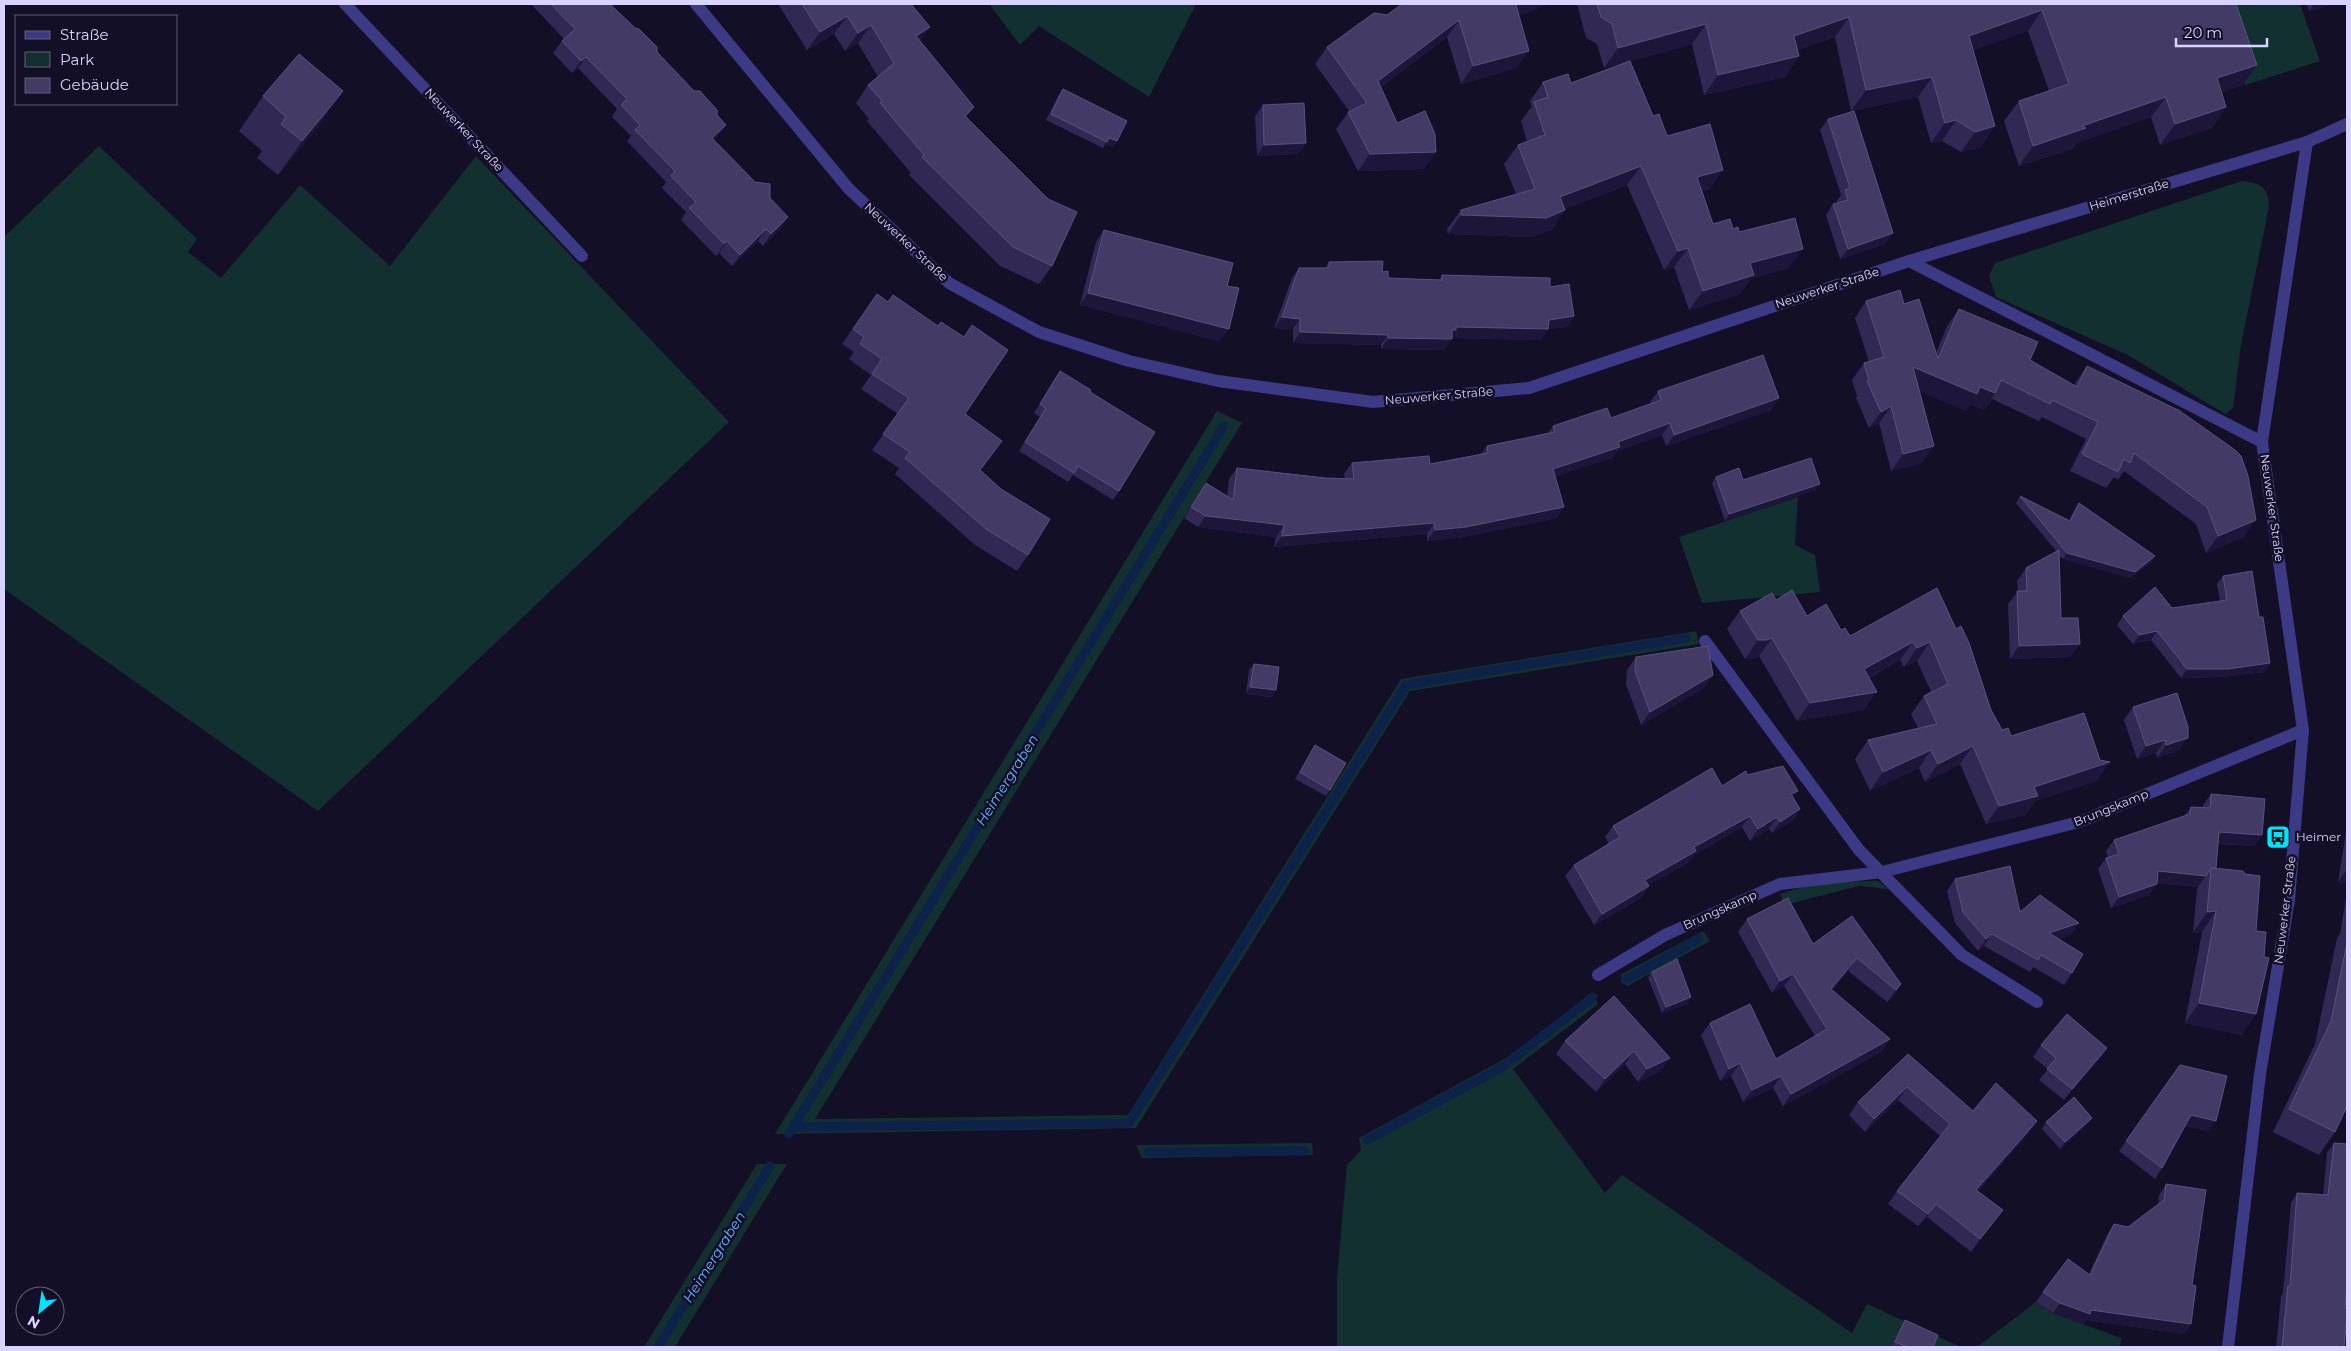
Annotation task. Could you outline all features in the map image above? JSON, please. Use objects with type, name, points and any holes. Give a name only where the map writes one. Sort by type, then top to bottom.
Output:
[{"type":"street","name":"Neuwerker Straße","points":[[345,4],[582,256]]},
{"type":"street","name":"Neuwerker Straße","points":[[696,4],[849,189],[948,282],[1040,332],[1129,361],[1218,381],[1373,402],[1528,388],[1909,261],[2262,442]]},
{"type":"street","name":"Heimerstraße","points":[[1909,261],[2307,142],[2347,124]]},
{"type":"street","name":"Neuwerker Straße","points":[[2228,1347],[2260,1074],[2289,900],[2303,730],[2262,442],[2307,142]]},
{"type":"street","points":[[1705,641],[1859,850],[1962,955],[2037,1002]]},
{"type":"street","name":"Brungskamp","points":[[1598,976],[1665,934],[1780,884],[1882,872],[2078,822],[2303,730]]},
{"type":"green space","points":[[989,4],[1196,4],[1149,97],[1039,26],[1020,45]]},
{"type":"green space","points":[[2217,4],[2300,4],[2320,61],[2245,85]]},
{"type":"green space","points":[[99,146],[197,239],[188,252],[221,278],[300,185],[390,266],[476,156],[729,422],[318,811],[4,589],[4,237]]},
{"type":"green space","points":[[2242,181],[2254,183],[2262,187],[2269,200],[2269,207],[2241,345],[2233,408],[2225,414],[2128,355],[1996,297],[1989,276],[1995,263]]},
{"type":"green space","points":[[1217,411],[1242,423],[815,1119],[1128,1115],[1401,679],[1696,631],[1699,644],[1410,691],[1136,1128],[775,1134]]},
{"type":"green space","points":[[1798,497],[1795,545],[1815,555],[1820,592],[1702,603],[1679,537]]},
{"type":"green space","points":[[1878,881],[1889,889],[1859,886],[1784,905],[1780,894],[1819,882]]},
{"type":"green space","points":[[1703,931],[1710,941],[1627,986],[1620,975]]},
{"type":"green space","points":[[1592,993],[1598,1004],[1513,1069],[1605,1193],[1622,1175],[1852,1333],[1867,1304],[1961,1347],[1337,1347],[1337,1278],[1347,1165],[1361,1150],[1359,1138],[1506,1058]]},
{"type":"green space","points":[[1312,1143],[1313,1155],[1142,1158],[1136,1145]]},
{"type":"green space","points":[[757,1164],[787,1164],[675,1347],[644,1347]]},
{"type":"green space","points":[[2036,1302],[2052,1313],[2121,1338],[2120,1347],[1977,1347]]},
{"type":"building","points":[[551,4],[610,4],[635,28],[639,29],[657,47],[657,52],[694,91],[700,91],[717,110],[717,115],[726,125],[712,138],[755,182],[770,184],[770,198],[788,217],[771,234],[766,229],[740,255],[727,241],[724,244],[689,208],[696,202],[671,176],[675,171],[635,130],[640,125],[621,105],[627,99],[586,57],[581,61],[562,41],[575,29]]},
{"type":"building","points":[[802,4],[911,4],[930,27],[916,36],[974,107],[965,116],[1048,199],[1077,212],[1052,266],[1013,247],[922,157],[924,155],[880,103],[882,101],[868,85],[894,63],[871,25],[858,33],[847,16],[820,32]]},
{"type":"building","points":[[1402,4],[1519,4],[1516,5],[1529,51],[1473,66],[1459,20],[1378,81],[1397,123],[1425,111],[1435,134],[1436,152],[1370,154],[1348,112],[1367,103],[1327,47],[1374,13],[1387,15]]},
{"type":"building","points":[[1597,4],[2236,4],[2257,65],[2217,78],[2226,107],[2175,124],[2166,97],[2082,126],[2086,128],[2033,146],[2019,101],[2069,84],[2042,10],[1969,36],[1995,126],[1975,132],[1956,120],[1945,123],[1932,77],[1866,90],[1849,17],[1794,36],[1799,56],[1718,75],[1706,24],[1618,48],[1612,24],[1601,17]]},
{"type":"building","points":[[299,54],[343,91],[302,141],[281,124],[286,117],[263,96]]},
{"type":"building","points":[[1630,61],[1653,116],[1659,114],[1667,136],[1710,124],[1723,170],[1697,177],[1713,224],[1730,219],[1733,229],[1738,227],[1739,232],[1795,218],[1803,249],[1750,263],[1754,275],[1703,291],[1688,248],[1678,251],[1641,166],[1560,197],[1565,210],[1546,218],[1461,215],[1461,210],[1535,189],[1518,145],[1545,135],[1534,102],[1548,97],[1543,82],[1568,74],[1571,83]]},
{"type":"building","points":[[1063,89],[1127,121],[1117,141],[1109,138],[1107,142],[1051,114]]},
{"type":"building","points":[[1304,103],[1306,143],[1264,145],[1263,105]]},
{"type":"building","points":[[1854,111],[1893,233],[1848,249],[1833,204],[1848,200],[1845,190],[1850,188],[1828,119]]},
{"type":"building","points":[[1104,230],[1233,263],[1227,286],[1239,288],[1229,329],[1088,293]]},
{"type":"building","points":[[1383,261],[1382,272],[1388,271],[1388,278],[1442,280],[1442,275],[1550,278],[1550,287],[1569,284],[1574,316],[1549,320],[1548,329],[1456,327],[1456,330],[1452,330],[1452,339],[1388,338],[1388,335],[1300,332],[1300,319],[1282,317],[1299,268],[1329,268],[1329,262]]},
{"type":"building","points":[[1900,290],[1904,304],[1919,299],[1938,359],[1959,309],[2038,342],[2030,360],[2077,387],[2087,366],[2180,411],[2241,456],[2248,476],[2256,520],[2218,536],[2207,507],[2134,453],[2130,463],[2124,459],[2118,472],[2082,454],[2098,422],[2052,400],[2050,404],[2001,380],[1995,393],[1980,387],[1977,394],[1913,367],[1934,446],[1903,454],[1891,406],[1881,412],[1867,381],[1869,380],[1864,363],[1884,357],[1866,301]]},
{"type":"building","points":[[877,294],[888,302],[893,295],[938,326],[941,322],[964,337],[972,325],[1008,350],[965,414],[1002,441],[980,470],[1001,489],[1050,519],[1028,555],[986,529],[905,458],[910,452],[883,434],[909,398],[872,374],[882,359],[860,344],[864,337],[853,329]]},
{"type":"building","points":[[1763,355],[1779,398],[1674,435],[1670,423],[1618,442],[1620,447],[1553,469],[1564,507],[1466,527],[1435,530],[1434,523],[1282,536],[1284,525],[1206,516],[1191,507],[1206,483],[1233,500],[1237,468],[1325,478],[1354,479],[1352,463],[1429,456],[1430,464],[1488,453],[1487,446],[1555,432],[1553,426],[1607,408],[1611,418],[1661,400],[1658,391]]},
{"type":"building","points":[[1060,371],[1155,432],[1119,491],[1078,466],[1074,473],[1025,442],[1046,408],[1040,404]]},
{"type":"building","points":[[1811,458],[1820,484],[1729,514],[1716,477],[1739,468],[1743,480]]},
{"type":"building","points":[[2020,496],[2070,521],[2079,503],[2155,556],[2135,572],[2067,553]]},
{"type":"building","points":[[2059,550],[2061,618],[2078,618],[2080,644],[2019,646],[2017,591],[2027,591],[2026,568]]},
{"type":"building","points":[[2252,571],[2259,617],[2263,617],[2270,663],[2228,669],[2187,669],[2157,631],[2139,635],[2123,616],[2155,587],[2172,608],[2227,600],[2223,576]]},
{"type":"building","points":[[1937,588],[1956,629],[1961,626],[1969,643],[1991,710],[2002,730],[2008,728],[2011,736],[2084,713],[2100,760],[2110,762],[2034,787],[2038,796],[1999,806],[1973,746],[1938,764],[1931,750],[1883,772],[1868,740],[1937,724],[1924,696],[1948,684],[1930,642],[1917,648],[1913,642],[1864,669],[1877,692],[1810,703],[1772,638],[1758,640],[1740,611],[1772,593],[1776,600],[1792,590],[1807,616],[1826,604],[1841,630],[1845,628],[1850,636]]},
{"type":"building","points":[[1708,646],[1713,675],[1650,712],[1635,671],[1636,657]]},
{"type":"building","points":[[1254,664],[1279,667],[1276,690],[1250,687]]},
{"type":"building","points":[[2177,693],[2188,727],[2188,738],[2166,745],[2165,740],[2146,746],[2133,707]]},
{"type":"building","points":[[1315,745],[1346,763],[1330,790],[1300,772]]},
{"type":"building","points":[[1783,766],[1798,791],[1791,794],[1800,809],[1780,822],[1777,817],[1758,829],[1750,816],[1694,847],[1696,851],[1645,880],[1649,886],[1602,914],[1574,865],[1620,837],[1613,826],[1712,768],[1722,786],[1746,771],[1747,775]]},
{"type":"building","points":[[2211,794],[2265,799],[2262,835],[2219,832],[2216,868],[2211,868],[2206,876],[2158,871],[2157,884],[2119,897],[2106,858],[2119,854],[2114,840],[2190,814],[2191,807],[2210,808]]},
{"type":"building","points":[[2010,866],[2020,912],[2040,895],[2079,923],[2049,933],[2083,954],[2072,973],[2041,955],[2038,960],[1992,934],[1986,939],[1963,912],[1955,879]]},
{"type":"building","points":[[2211,868],[2243,871],[2245,874],[2260,876],[2256,931],[2266,932],[2264,957],[2269,958],[2256,1014],[2199,1003],[2216,911],[2207,912]]},
{"type":"building","points":[[1788,898],[1813,944],[1852,916],[1901,984],[1896,990],[1857,958],[1831,989],[1890,1039],[1791,1094],[1781,1076],[1752,1090],[1740,1063],[1729,1069],[1710,1023],[1750,1004],[1776,1059],[1827,1029],[1793,974],[1780,981],[1747,919]]},
{"type":"building","points":[[2347,943],[2347,1106],[2335,1132],[2289,1109],[2331,1021]]},
{"type":"building","points":[[1677,959],[1691,997],[1666,1007],[1652,972]]},
{"type":"building","points":[[1614,996],[1670,1058],[1647,1069],[1634,1051],[1605,1079],[1565,1041]]},
{"type":"building","points":[[2067,1014],[2107,1048],[2072,1089],[2047,1069],[2056,1058],[2041,1045]]},
{"type":"building","points":[[1908,1054],[1973,1111],[1996,1083],[2037,1121],[1976,1190],[2003,1210],[1980,1239],[1936,1204],[1928,1214],[1897,1191],[1950,1124],[1907,1087],[1874,1119],[1858,1102]]},
{"type":"building","points":[[2180,1065],[2227,1076],[2216,1121],[2191,1115],[2162,1168],[2126,1141]]},
{"type":"building","points":[[2074,1097],[2092,1118],[2065,1142],[2046,1122]]},
{"type":"building","points":[[2334,1143],[2347,1144],[2347,1284],[2345,1308],[2347,1308],[2347,1315],[2344,1347],[2282,1347],[2288,1286],[2290,1286],[2297,1193],[2328,1195]]},
{"type":"building","points":[[2166,1184],[2206,1190],[2192,1285],[2196,1286],[2191,1324],[2091,1310],[2090,1314],[2060,1303],[2043,1292],[2068,1259],[2090,1275],[2114,1224],[2128,1227],[2164,1200]]},
{"type":"building","points":[[1905,1320],[1938,1335],[1933,1347],[1908,1347],[1895,1342]]},
{"type":"waterway","name":"Heimergraben","points":[[789,1134],[1224,426]]},
{"type":"waterway","points":[[794,1127],[1129,1123],[1406,685],[1686,638]]},
{"type":"waterway","points":[[1625,980],[1699,939]]},
{"type":"waterway","points":[[1367,1140],[1504,1066],[1593,997]]},
{"type":"waterway","points":[[1148,1152],[1304,1151]]},
{"type":"waterway","name":"Heimergraben","points":[[658,1347],[770,1166]]},
{"type":"place","name":"Heimer","points":[[2278,837]]}]
